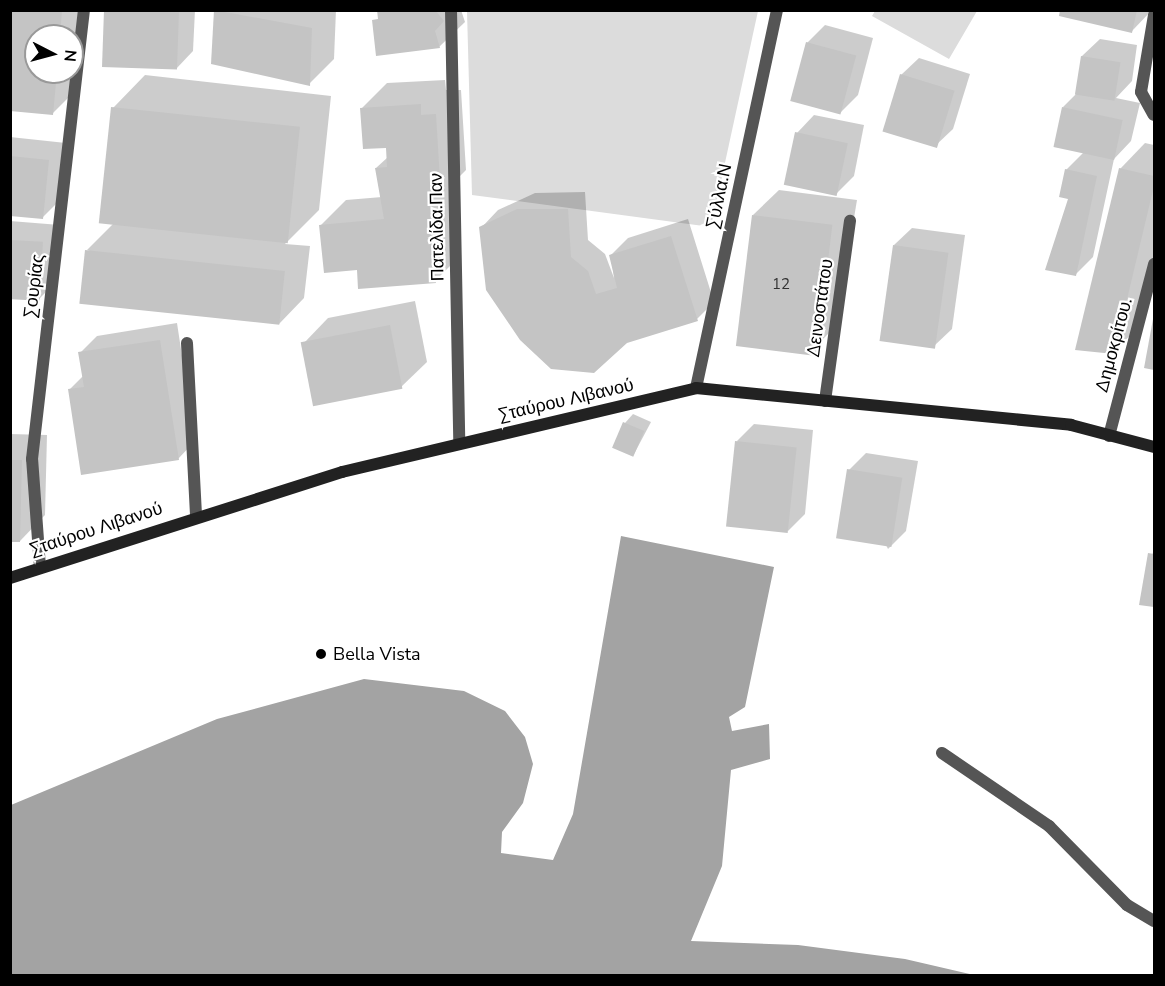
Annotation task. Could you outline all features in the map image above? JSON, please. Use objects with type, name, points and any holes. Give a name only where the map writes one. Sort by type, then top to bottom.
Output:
[{"type":"main road","name":"Σταύρου Λιβανού","points":[[10,578],[196,515],[459,443],[696,388],[1071,425],[1149,447]]},
{"type":"main road","points":[[1149,447],[1155,457]]},
{"type":"street","name":"Σουρίας","points":[[40,567],[32,459],[84,10]]},
{"type":"street","name":"Πατελίδα.Παν","points":[[451,10],[459,443]]},
{"type":"street","name":"Σύλλα.Ν","points":[[696,388],[777,10]]},
{"type":"street","points":[[1155,15],[1141,92],[1155,115]]},
{"type":"street","name":"Δεινοστάτου","points":[[825,401],[850,221]]},
{"type":"street","name":"Δημοκρίτου.","points":[[1109,436],[1155,264]]},
{"type":"street","points":[[187,343],[196,515]]},
{"type":"street","points":[[942,753],[1049,826],[1127,905],[1155,921]]},
{"type":"shaded area","points":[[875,10],[977,11],[949,59],[872,16]]},
{"type":"shaded area","points":[[467,11],[758,11],[711,227],[472,195]]},
{"type":"shaded area","points":[[621,536],[774,567],[745,707],[729,717],[732,731],[769,724],[770,759],[731,770],[722,866],[691,941],[798,945],[905,959],[974,975],[11,975],[11,805],[217,719],[364,679],[464,691],[505,711],[525,737],[533,764],[523,803],[502,832],[501,853],[553,860],[573,814]]},
{"type":"building","points":[[10,10],[62,10],[61,24],[24,24],[24,84],[56,84],[53,115],[10,111]]},
{"type":"building","points":[[104,10],[179,13],[177,70],[102,67]]},
{"type":"building","points":[[214,10],[312,28],[310,86],[211,64]]},
{"type":"building","points":[[377,10],[435,10],[444,21],[435,31],[440,48],[376,56],[372,20],[378,19]]},
{"type":"building","points":[[1060,10],[1137,10],[1132,33],[1059,16]]},
{"type":"building","points":[[806,42],[856,55],[840,114],[790,101]]},
{"type":"building","points":[[1081,56],[1121,62],[1114,101],[1075,95]]},
{"type":"building","points":[[900,74],[955,91],[937,148],[882,131]]},
{"type":"building","points":[[421,104],[421,115],[436,114],[441,197],[431,198],[430,216],[436,283],[358,289],[357,270],[324,273],[319,225],[384,219],[375,168],[387,167],[386,148],[363,149],[360,108]]},
{"type":"building","points":[[111,107],[300,127],[288,243],[99,223]]},
{"type":"building","points":[[1062,107],[1123,120],[1114,160],[1053,147]]},
{"type":"building","points":[[795,132],[848,143],[837,196],[784,185]]},
{"type":"building","points":[[10,156],[49,160],[43,219],[10,216]]},
{"type":"building","points":[[1119,168],[1154,176],[1154,186],[1114,354],[1075,350]]},
{"type":"building","points":[[1065,169],[1097,176],[1076,276],[1045,270],[1068,199],[1059,197]]},
{"type":"building","points":[[517,209],[568,209],[571,257],[588,271],[596,294],[617,288],[609,255],[671,236],[698,321],[627,343],[594,373],[551,369],[520,340],[486,290],[479,227]]},
{"type":"building","points":[[752,215],[832,225],[816,356],[736,346]]},
{"type":"building","points":[[10,240],[43,242],[40,301],[10,299]]},
{"type":"building","points":[[893,245],[948,253],[935,349],[880,341]]},
{"type":"building","points":[[85,250],[285,271],[279,325],[79,304]]},
{"type":"building","points":[[1154,320],[1154,370],[1144,368]]},
{"type":"building","points":[[390,325],[402,389],[313,406],[301,342]]},
{"type":"building","points":[[160,340],[179,460],[81,475],[68,389],[84,387],[78,352]]},
{"type":"building","points":[[623,422],[644,431],[633,457],[612,448]]},
{"type":"building","points":[[735,441],[797,447],[788,533],[726,527]]},
{"type":"building","points":[[10,460],[22,460],[20,542],[10,542]]},
{"type":"building","points":[[847,469],[902,478],[891,547],[836,538]]},
{"type":"building","points":[[1148,553],[1154,554],[1154,607],[1139,605]]},
{"type":"place","name":"Bella Vista","points":[[321,654]]}]
